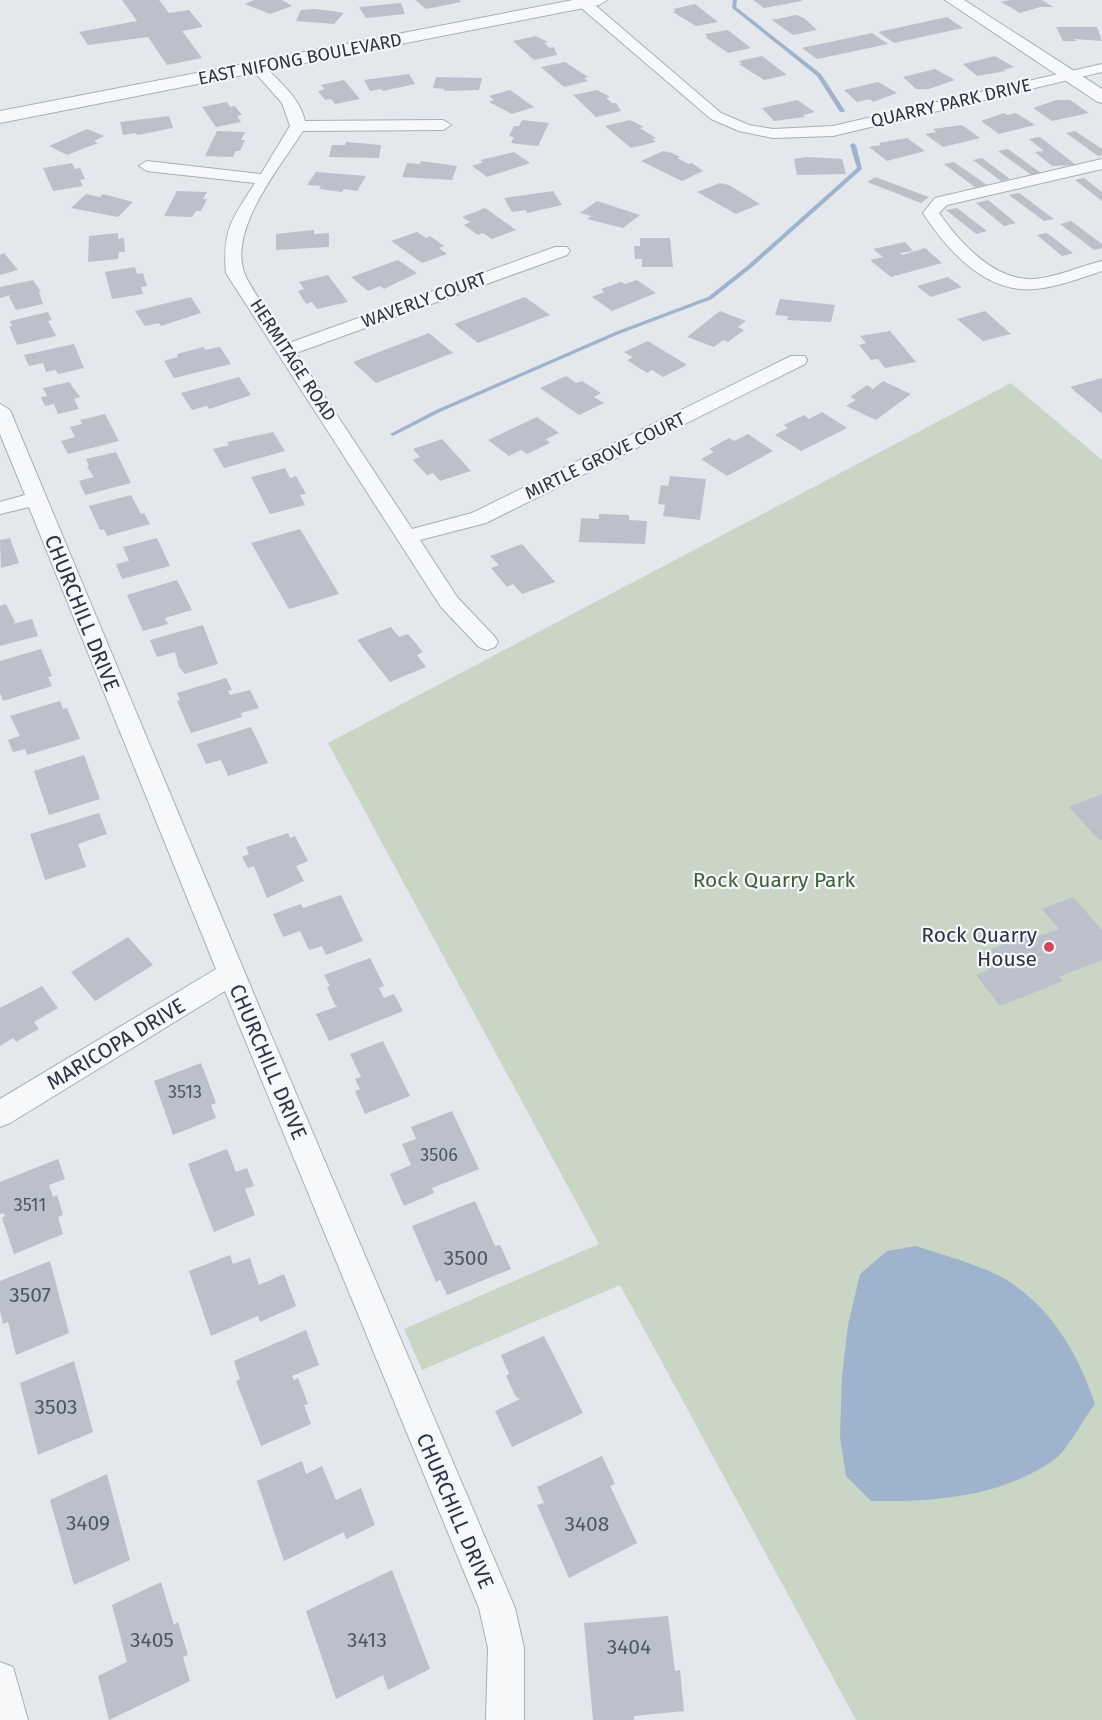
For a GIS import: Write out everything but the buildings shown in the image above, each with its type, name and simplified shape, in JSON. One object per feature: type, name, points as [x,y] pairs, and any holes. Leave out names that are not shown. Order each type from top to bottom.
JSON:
[{"type":"street","points":[[953,0],[1102,97]]},
{"type":"street","name":"QUARRY PARK DRIVE","points":[[592,1],[716,116],[732,126],[772,134],[802,135],[833,131],[1102,68]]},
{"type":"street","name":"EAST NIFONG BOULEVARD","points":[[0,117],[592,1]]},
{"type":"street","points":[[258,68],[291,104],[298,115],[298,126],[443,125]]},
{"type":"street","name":"HERMITAGE ROAD","points":[[298,126],[238,223],[232,246],[236,273],[449,602],[487,642]]},
{"type":"street","points":[[1102,164],[941,201],[931,213],[944,233],[993,276],[1032,284],[1102,266]]},
{"type":"street","points":[[147,166],[265,179]]},
{"type":"street","name":"WAVERLY COURT","points":[[286,350],[561,251]]},
{"type":"street","name":"MIRTLE GROVE COURT","points":[[407,537],[479,518],[798,360]]},
{"type":"street","name":"CHURCHILL DRIVE","points":[[0,410],[231,974],[496,1608],[506,1648],[505,1720]]},
{"type":"street","points":[[0,508],[35,499]]},
{"type":"street","name":"MARICOPA DRIVE","points":[[0,1114],[231,974]]},
{"type":"street","points":[[0,1680],[9,1720]]},
{"type":"green space","name":"Rock Quarry Park","points":[[1011,383],[1102,460],[1102,1720],[856,1720],[620,1285],[422,1370],[404,1329],[599,1244],[328,743]]},
{"type":"water","points":[[916,1246],[1001,1277],[1039,1306],[1063,1336],[1081,1368],[1095,1404],[1059,1456],[1012,1482],[966,1495],[918,1500],[871,1501],[846,1476],[840,1437],[842,1376],[848,1325],[860,1274],[887,1251]]},
{"type":"waterway","points":[[735,0],[734,7],[819,75],[842,111]]},
{"type":"waterway","points":[[393,434],[438,411],[617,333],[710,298],[749,267],[860,168],[853,145]]},
{"type":"place","name":"Rock Quarry House","points":[[1049,947]]}]
